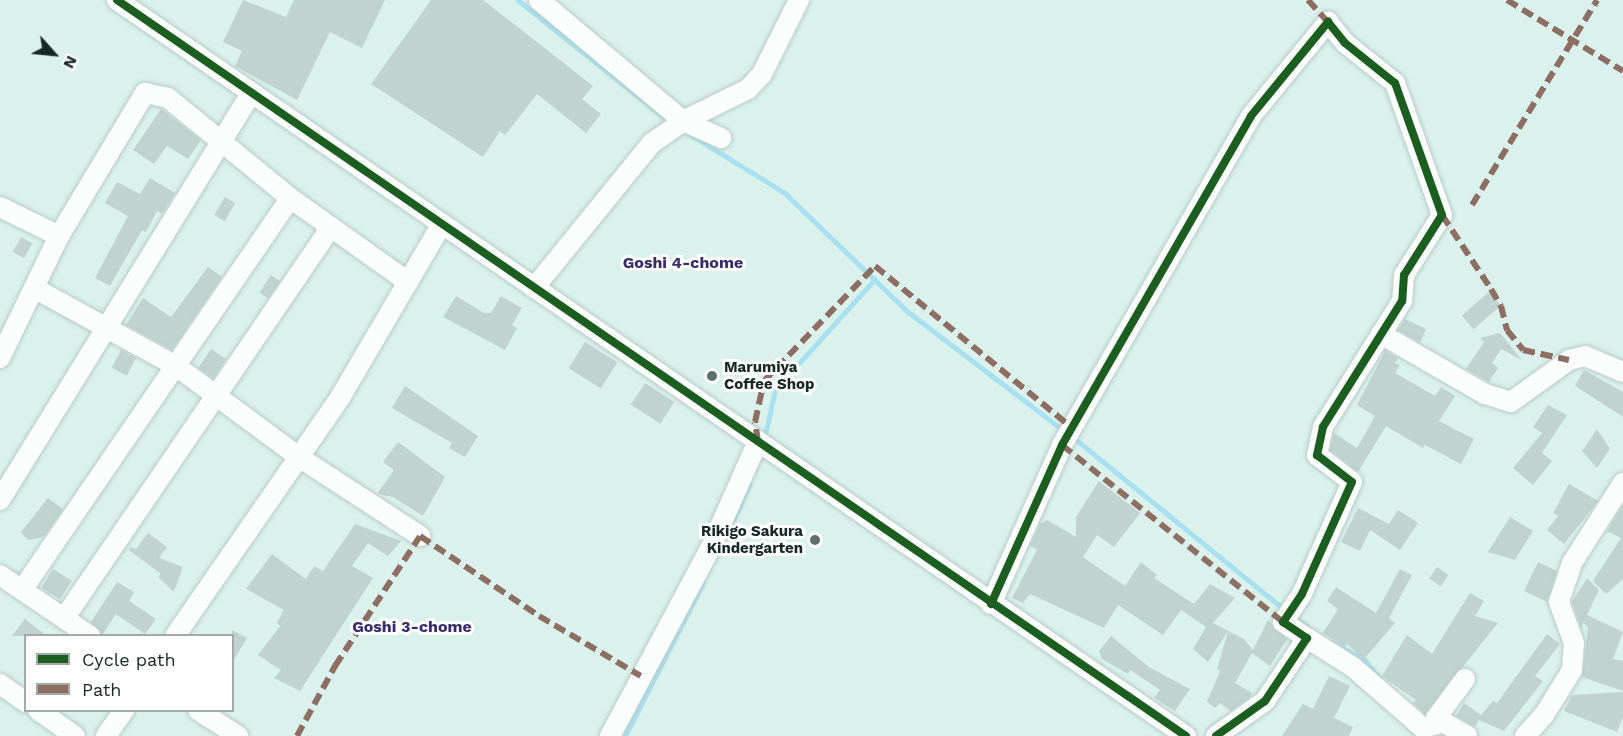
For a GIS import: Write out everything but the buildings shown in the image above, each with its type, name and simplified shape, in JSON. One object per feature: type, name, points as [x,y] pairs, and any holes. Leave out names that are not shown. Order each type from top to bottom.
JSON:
[{"type":"street","points":[[117,0],[1185,736]]},
{"type":"street","points":[[539,0],[683,121],[721,138]]},
{"type":"street","points":[[534,288],[652,143],[683,121],[726,102],[755,82],[799,0]]},
{"type":"street","points":[[991,604],[1062,445],[1245,127],[1328,22],[1344,43],[1395,83],[1442,215],[1404,275],[1402,301],[1323,426],[1317,455],[1352,483],[1302,594],[1283,622],[1353,667],[1423,728],[1444,723]]},
{"type":"street","points":[[0,358],[59,236],[145,93],[168,98],[290,198],[408,282]]},
{"type":"street","points":[[0,500],[251,93]]},
{"type":"street","points":[[22,590],[290,198]]},
{"type":"street","points":[[0,207],[59,236]]},
{"type":"street","points":[[176,634],[341,396],[442,224]]},
{"type":"street","points":[[65,617],[331,227]]},
{"type":"street","points":[[34,288],[176,366],[298,457],[420,536]]},
{"type":"street","points":[[1381,334],[1485,394],[1511,402],[1569,360],[1585,356],[1623,372]]},
{"type":"street","points":[[610,736],[711,547],[758,441]]},
{"type":"street","points":[[1525,736],[1544,715],[1572,670],[1574,643],[1559,602],[1572,563],[1623,483]]},
{"type":"street","points":[[0,575],[87,634]]},
{"type":"street","points":[[1216,736],[1265,700],[1307,638]]},
{"type":"street","points":[[1466,679],[1436,718],[1467,736]]},
{"type":"street","points":[[0,684],[24,701]]},
{"type":"street","points":[[39,712],[75,736]]},
{"type":"street","points":[[106,736],[123,712]]},
{"type":"street","points":[[200,712],[238,736]]},
{"type":"waterway","points":[[518,0],[664,117]]},
{"type":"waterway","points":[[688,133],[785,193],[906,310],[1064,431]]},
{"type":"waterway","points":[[764,440],[775,390],[875,279]]},
{"type":"waterway","points":[[1073,437],[1285,610]]},
{"type":"waterway","points":[[726,537],[749,485]]},
{"type":"waterway","points":[[625,736],[703,583]]},
{"type":"waterway","points":[[1292,615],[1307,626]]},
{"type":"waterway","points":[[1331,642],[1364,659],[1381,680]]},
{"type":"marked path","points":[[1308,0],[1328,22]]},
{"type":"marked path","points":[[1507,0],[1623,71]]},
{"type":"marked path","points":[[1472,205],[1597,0]]},
{"type":"marked path","points":[[1442,215],[1491,289],[1501,306],[1507,330],[1523,350],[1569,360]]},
{"type":"marked path","points":[[758,441],[755,422],[764,381],[875,266],[1072,428]]},
{"type":"marked path","points":[[1062,445],[1283,622]]},
{"type":"marked path","points":[[297,736],[335,666],[420,536],[539,616],[641,676]]},
{"type":"cycle path","points":[[117,0],[1186,736]]},
{"type":"cycle path","points":[[991,604],[1062,445],[1251,116],[1328,22],[1345,43],[1395,83],[1442,215],[1404,275],[1402,301],[1323,427],[1317,455],[1352,482],[1302,594],[1283,622],[1307,638],[1265,701],[1216,736]]},
{"type":"place","name":"Marumiya Coffee Shop","points":[[712,376]]},
{"type":"place","name":"Rikigo Sakura Kindergarten","points":[[815,540]]},
{"type":"district","name":"Goshi 4-chome","points":[[683,263]]},
{"type":"district","name":"Goshi 3-chome","points":[[412,627]]}]
